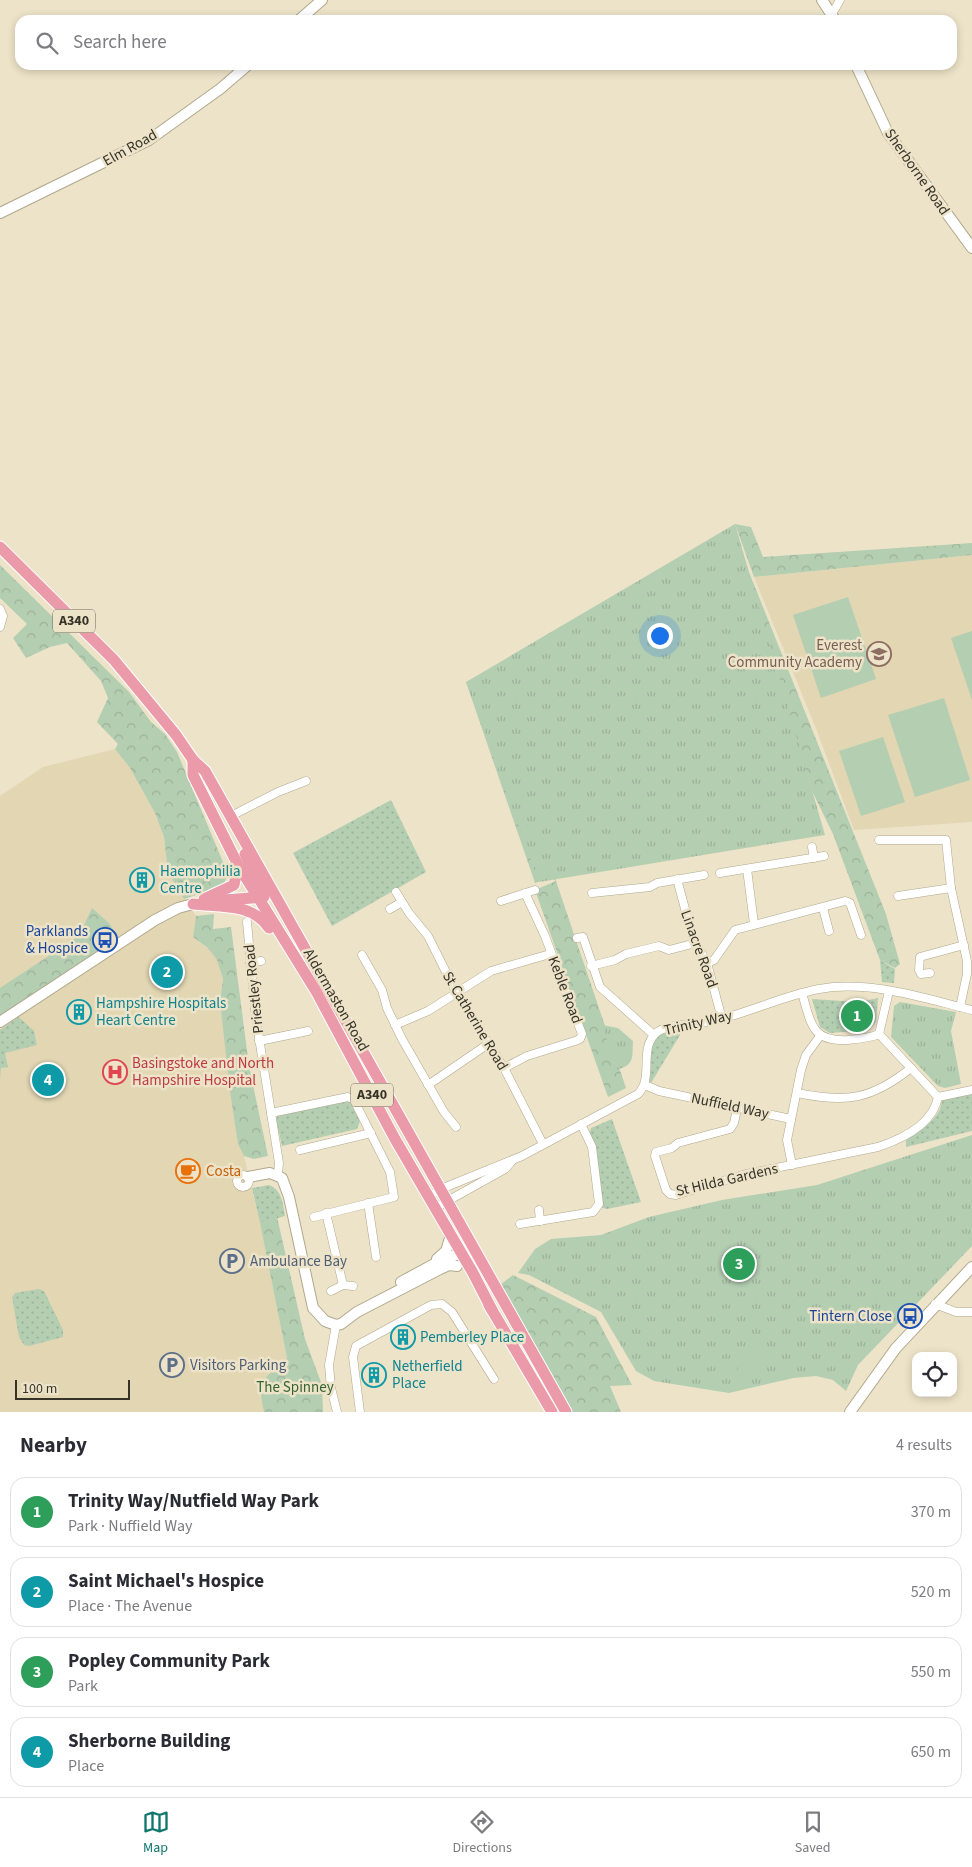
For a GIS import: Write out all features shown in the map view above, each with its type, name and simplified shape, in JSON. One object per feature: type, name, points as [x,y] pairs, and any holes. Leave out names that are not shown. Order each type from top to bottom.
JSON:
[{"type":"main road","name":"Aldermaston Road","points":[[0,547],[114,660],[176,735],[193,760],[205,771],[233,815],[246,846],[276,895],[386,1096],[449,1201],[566,1412]]},
{"type":"main road","name":"Aldermaston Road","points":[[193,760],[193,774],[238,866],[316,991],[428,1197],[552,1412]]},
{"type":"main road","points":[[216,824],[233,815]]},
{"type":"main road","name":"A340","points":[[246,846],[245,857],[262,891],[258,898]]},
{"type":"main road","points":[[193,904],[234,884],[238,866]]},
{"type":"main road","points":[[193,904],[276,895]]},
{"type":"main road","points":[[193,904],[250,910],[258,898]]},
{"type":"main road","name":"A340","points":[[250,910],[263,919],[301,977],[316,991]]},
{"type":"main road","name":"Aldermaston Road","points":[[449,1201],[462,1238],[461,1253],[457,1266],[469,1276],[492,1310]]},
{"type":"main road","points":[[461,1253],[478,1254]]},
{"type":"street","points":[[306,15],[322,0]]},
{"type":"street","points":[[822,0],[832,15]]},
{"type":"street","points":[[834,15],[840,0]]},
{"type":"street","name":"Elm Road","points":[[0,213],[149,140],[220,89],[242,70]]},
{"type":"street","name":"Sherborne Road","points":[[858,70],[888,133],[972,248]]},
{"type":"street","points":[[0,608],[3,616],[0,627]]},
{"type":"street","points":[[233,815],[278,792],[306,781]]},
{"type":"street","points":[[879,840],[946,840],[951,888],[964,945],[969,955],[960,1007]]},
{"type":"street","points":[[812,847],[814,858]]},
{"type":"street","points":[[720,873],[824,856]]},
{"type":"street","points":[[747,869],[754,924]]},
{"type":"street","points":[[597,883],[595,893],[650,887],[677,879],[704,875]]},
{"type":"street","name":"Linacre Road","points":[[677,879],[696,943],[707,963],[722,1019]]},
{"type":"street","points":[[898,896],[951,888]]},
{"type":"street","points":[[501,901],[535,890]]},
{"type":"street","name":"St Catherine Road","points":[[396,892],[428,936],[456,992],[504,1068],[543,1144]]},
{"type":"street","name":"Keble Road","points":[[504,1068],[527,1056],[580,1039],[582,1034],[550,954],[545,936],[525,893]]},
{"type":"street","points":[[707,963],[714,960],[735,930],[845,901],[850,903],[860,935]]},
{"type":"street","points":[[390,909],[402,902]]},
{"type":"street","points":[[0,1022],[155,920],[178,908],[193,904]]},
{"type":"street","points":[[823,908],[829,931]]},
{"type":"street","name":"Priestley Road","points":[[246,922],[259,1041],[279,1163],[276,1174],[282,1178],[289,1197],[313,1308],[321,1319],[336,1325]]},
{"type":"street","points":[[577,938],[583,937],[591,966],[600,987],[654,1035]]},
{"type":"street","points":[[591,966],[659,946],[669,950],[696,943]]},
{"type":"street","points":[[930,973],[922,974],[919,970],[920,957],[964,945]]},
{"type":"street","points":[[395,1025],[428,1011],[491,971],[550,954]]},
{"type":"street","points":[[362,955],[382,990],[387,1008],[395,1025],[444,1112],[456,1127]]},
{"type":"street","points":[[250,963],[261,961]]},
{"type":"street","name":"Trinity Way","points":[[646,1085],[649,1047],[654,1035],[669,1027],[722,1019],[819,989],[848,987],[889,991],[972,1010]]},
{"type":"street","points":[[879,1034],[889,991]]},
{"type":"street","points":[[802,993],[813,1028],[820,1036],[834,1040],[879,1034]]},
{"type":"street","points":[[259,1041],[308,1031]]},
{"type":"street","points":[[879,1034],[938,1097]]},
{"type":"street","points":[[791,1119],[806,1055],[820,1036]]},
{"type":"street","points":[[428,1085],[488,1044]]},
{"type":"street","points":[[797,1093],[822,1098],[851,1098],[891,1084],[911,1068]]},
{"type":"street","points":[[428,1197],[441,1189],[512,1161],[633,1097],[646,1085]]},
{"type":"street","name":"Nuffield Way","points":[[646,1085],[659,1091],[791,1119]]},
{"type":"street","points":[[938,1097],[972,1090]]},
{"type":"street","points":[[271,1113],[348,1096],[354,1100],[390,1172],[394,1197],[314,1217]]},
{"type":"street","points":[[792,1165],[898,1140],[910,1133],[934,1111],[938,1097]]},
{"type":"street","name":"St Hilda Gardens","points":[[737,1109],[734,1123],[730,1129],[678,1143],[672,1148],[656,1152],[655,1156],[670,1194],[676,1195],[746,1174],[792,1165],[787,1140],[791,1119]]},
{"type":"street","points":[[520,1224],[597,1210],[599,1204],[592,1147],[580,1124]]},
{"type":"street","points":[[300,1150],[371,1133]]},
{"type":"street","points":[[435,1208],[505,1169],[512,1161]]},
{"type":"street","points":[[248,1180],[276,1174]]},
{"type":"street","points":[[368,1203],[376,1257]]},
{"type":"street","points":[[539,1210],[540,1221]]},
{"type":"street","points":[[326,1214],[343,1285]]},
{"type":"street","points":[[408,1278],[444,1254],[451,1235]]},
{"type":"street","points":[[356,1312],[363,1304],[408,1278],[438,1262],[461,1253]]},
{"type":"street","points":[[337,1412],[331,1388],[329,1365],[336,1325],[356,1312],[368,1308],[440,1269],[449,1265],[457,1266]]},
{"type":"street","points":[[850,1412],[896,1348],[935,1304],[972,1267]]},
{"type":"street","points":[[331,1291],[343,1285],[353,1286]]},
{"type":"street","points":[[360,1412],[353,1358],[356,1346],[431,1305],[442,1304],[452,1312],[494,1379]]},
{"type":"street","points":[[935,1304],[956,1312],[972,1312]]},
{"type":"shaded area","name":"Everest Community Academy","points":[[972,555],[972,822],[854,830],[817,731],[754,577]]},
{"type":"shaded area","name":"Basingstoke and North Hampshire Hospital","points":[[115,749],[130,768],[155,813],[164,837],[168,872],[196,916],[193,937],[208,948],[217,960],[223,979],[220,1001],[238,1144],[244,1156],[260,1223],[287,1358],[261,1383],[259,1390],[264,1412],[0,1412],[0,796],[43,767]]},
{"type":"green space","points":[[735,524],[751,527],[763,557],[972,543],[972,555],[754,577]]},
{"type":"green space","points":[[735,524],[825,835],[539,882],[466,682]]},
{"type":"green space","points":[[733,532],[886,914],[900,964],[895,968],[880,960],[833,834],[812,791]]},
{"type":"green space","points":[[0,565],[129,692],[151,722],[165,734],[177,752],[228,874],[223,886],[184,899],[168,872],[164,837],[155,813],[130,768],[115,749],[118,744],[97,722],[108,698],[101,681],[67,643],[50,647],[26,658],[13,638],[27,624],[0,598]]},
{"type":"green space","points":[[848,597],[876,679],[821,698],[793,615]]},
{"type":"green space","points":[[972,631],[972,700],[951,638]]},
{"type":"green space","points":[[483,677],[556,881],[551,878],[535,883],[466,682]]},
{"type":"green space","points":[[944,698],[970,780],[915,797],[888,715]]},
{"type":"green space","points":[[883,737],[905,802],[861,816],[839,751]]},
{"type":"green space","points":[[391,800],[426,872],[332,926],[293,853]]},
{"type":"green space","points":[[556,881],[626,1088],[608,1097],[535,890]]},
{"type":"green space","points":[[92,908],[110,924],[115,934],[89,958],[0,1017],[0,988],[79,936]]},
{"type":"green space","points":[[214,914],[213,929],[231,927],[249,1066],[268,1156],[254,1159],[244,1156],[238,1144],[220,1001],[223,979],[217,960],[208,948],[193,937],[196,916]]},
{"type":"green space","points":[[880,960],[895,969],[894,983],[882,982]]},
{"type":"green space","points":[[878,998],[876,1022],[869,1030],[830,1033],[820,1027],[812,999],[860,1002]]},
{"type":"green space","points":[[865,1001],[874,1007],[875,1014],[869,1023],[859,1027],[843,1027],[839,1022],[843,1011]]},
{"type":"green space","points":[[900,1002],[956,1012],[951,1031],[961,1084],[945,1088],[938,1086],[891,1037],[894,1006]]},
{"type":"green space","points":[[19,1017],[34,1031],[37,1045],[5,1053],[8,1067],[1,1068],[0,1079],[0,1030]]},
{"type":"green space","points":[[602,1025],[618,1028],[633,1041],[633,1052],[627,1066],[616,1070]]},
{"type":"green space","points":[[682,1028],[683,1030],[651,1083],[648,1079],[653,1039],[662,1032]]},
{"type":"green space","points":[[972,1094],[972,1131],[906,1147],[906,1140],[923,1128],[938,1113],[942,1100]]},
{"type":"green space","points":[[344,1099],[349,1101],[360,1121],[357,1129],[282,1146],[276,1120],[278,1115]]},
{"type":"green space","points":[[612,1119],[641,1202],[607,1209],[599,1207],[589,1135],[591,1128]]},
{"type":"green space","points":[[972,1135],[972,1246],[858,1365],[846,1391],[833,1380],[816,1376],[793,1378],[729,1393],[654,1381],[636,1371],[601,1312],[529,1275],[518,1273],[535,1249],[551,1239],[601,1235],[649,1217],[722,1200],[817,1185]]},
{"type":"green space","points":[[269,1185],[277,1190],[285,1216],[260,1223],[252,1188]]},
{"type":"green space","name":"The Spinney","points":[[277,1217],[305,1339],[322,1385],[323,1412],[264,1412],[261,1386],[267,1376],[287,1358],[260,1223]]},
{"type":"green space","points":[[513,1275],[596,1317],[632,1385],[610,1386],[621,1412],[571,1412],[500,1285]]},
{"type":"green space","points":[[39,1289],[44,1291],[63,1330],[63,1337],[29,1346],[24,1345],[19,1337],[12,1297],[15,1293]]},
{"type":"green space","points":[[766,1350],[767,1371],[738,1372],[737,1351]]},
{"type":"place","name":"Everest Community Academy","points":[[879,654]]},
{"type":"place","name":"Haemophilia Centre","points":[[142,880]]},
{"type":"place","name":"Parklands & Hospice","points":[[105,940]]},
{"type":"place","name":"Saint Michael's Hospice","points":[[167,972]]},
{"type":"place","name":"Hampshire Hospitals Heart Centre","points":[[79,1012]]},
{"type":"place","name":"Trinity Way/Nutfield Way Park","points":[[857,1016]]},
{"type":"place","name":"Basingstoke and North Hampshire Hospital","points":[[115,1072]]},
{"type":"place","name":"Sherborne Building","points":[[48,1080]]},
{"type":"place","name":"Costa","points":[[188,1171]]},
{"type":"place","name":"Ambulance Bay","points":[[232,1261]]},
{"type":"place","name":"Popley Community Park","points":[[739,1264]]},
{"type":"place","name":"Tintern Close","points":[[910,1316]]},
{"type":"place","name":"Pemberley Place","points":[[403,1337]]},
{"type":"place","name":"Visitors Parking","points":[[172,1365]]},
{"type":"place","name":"Netherfield Place","points":[[374,1375]]}]
